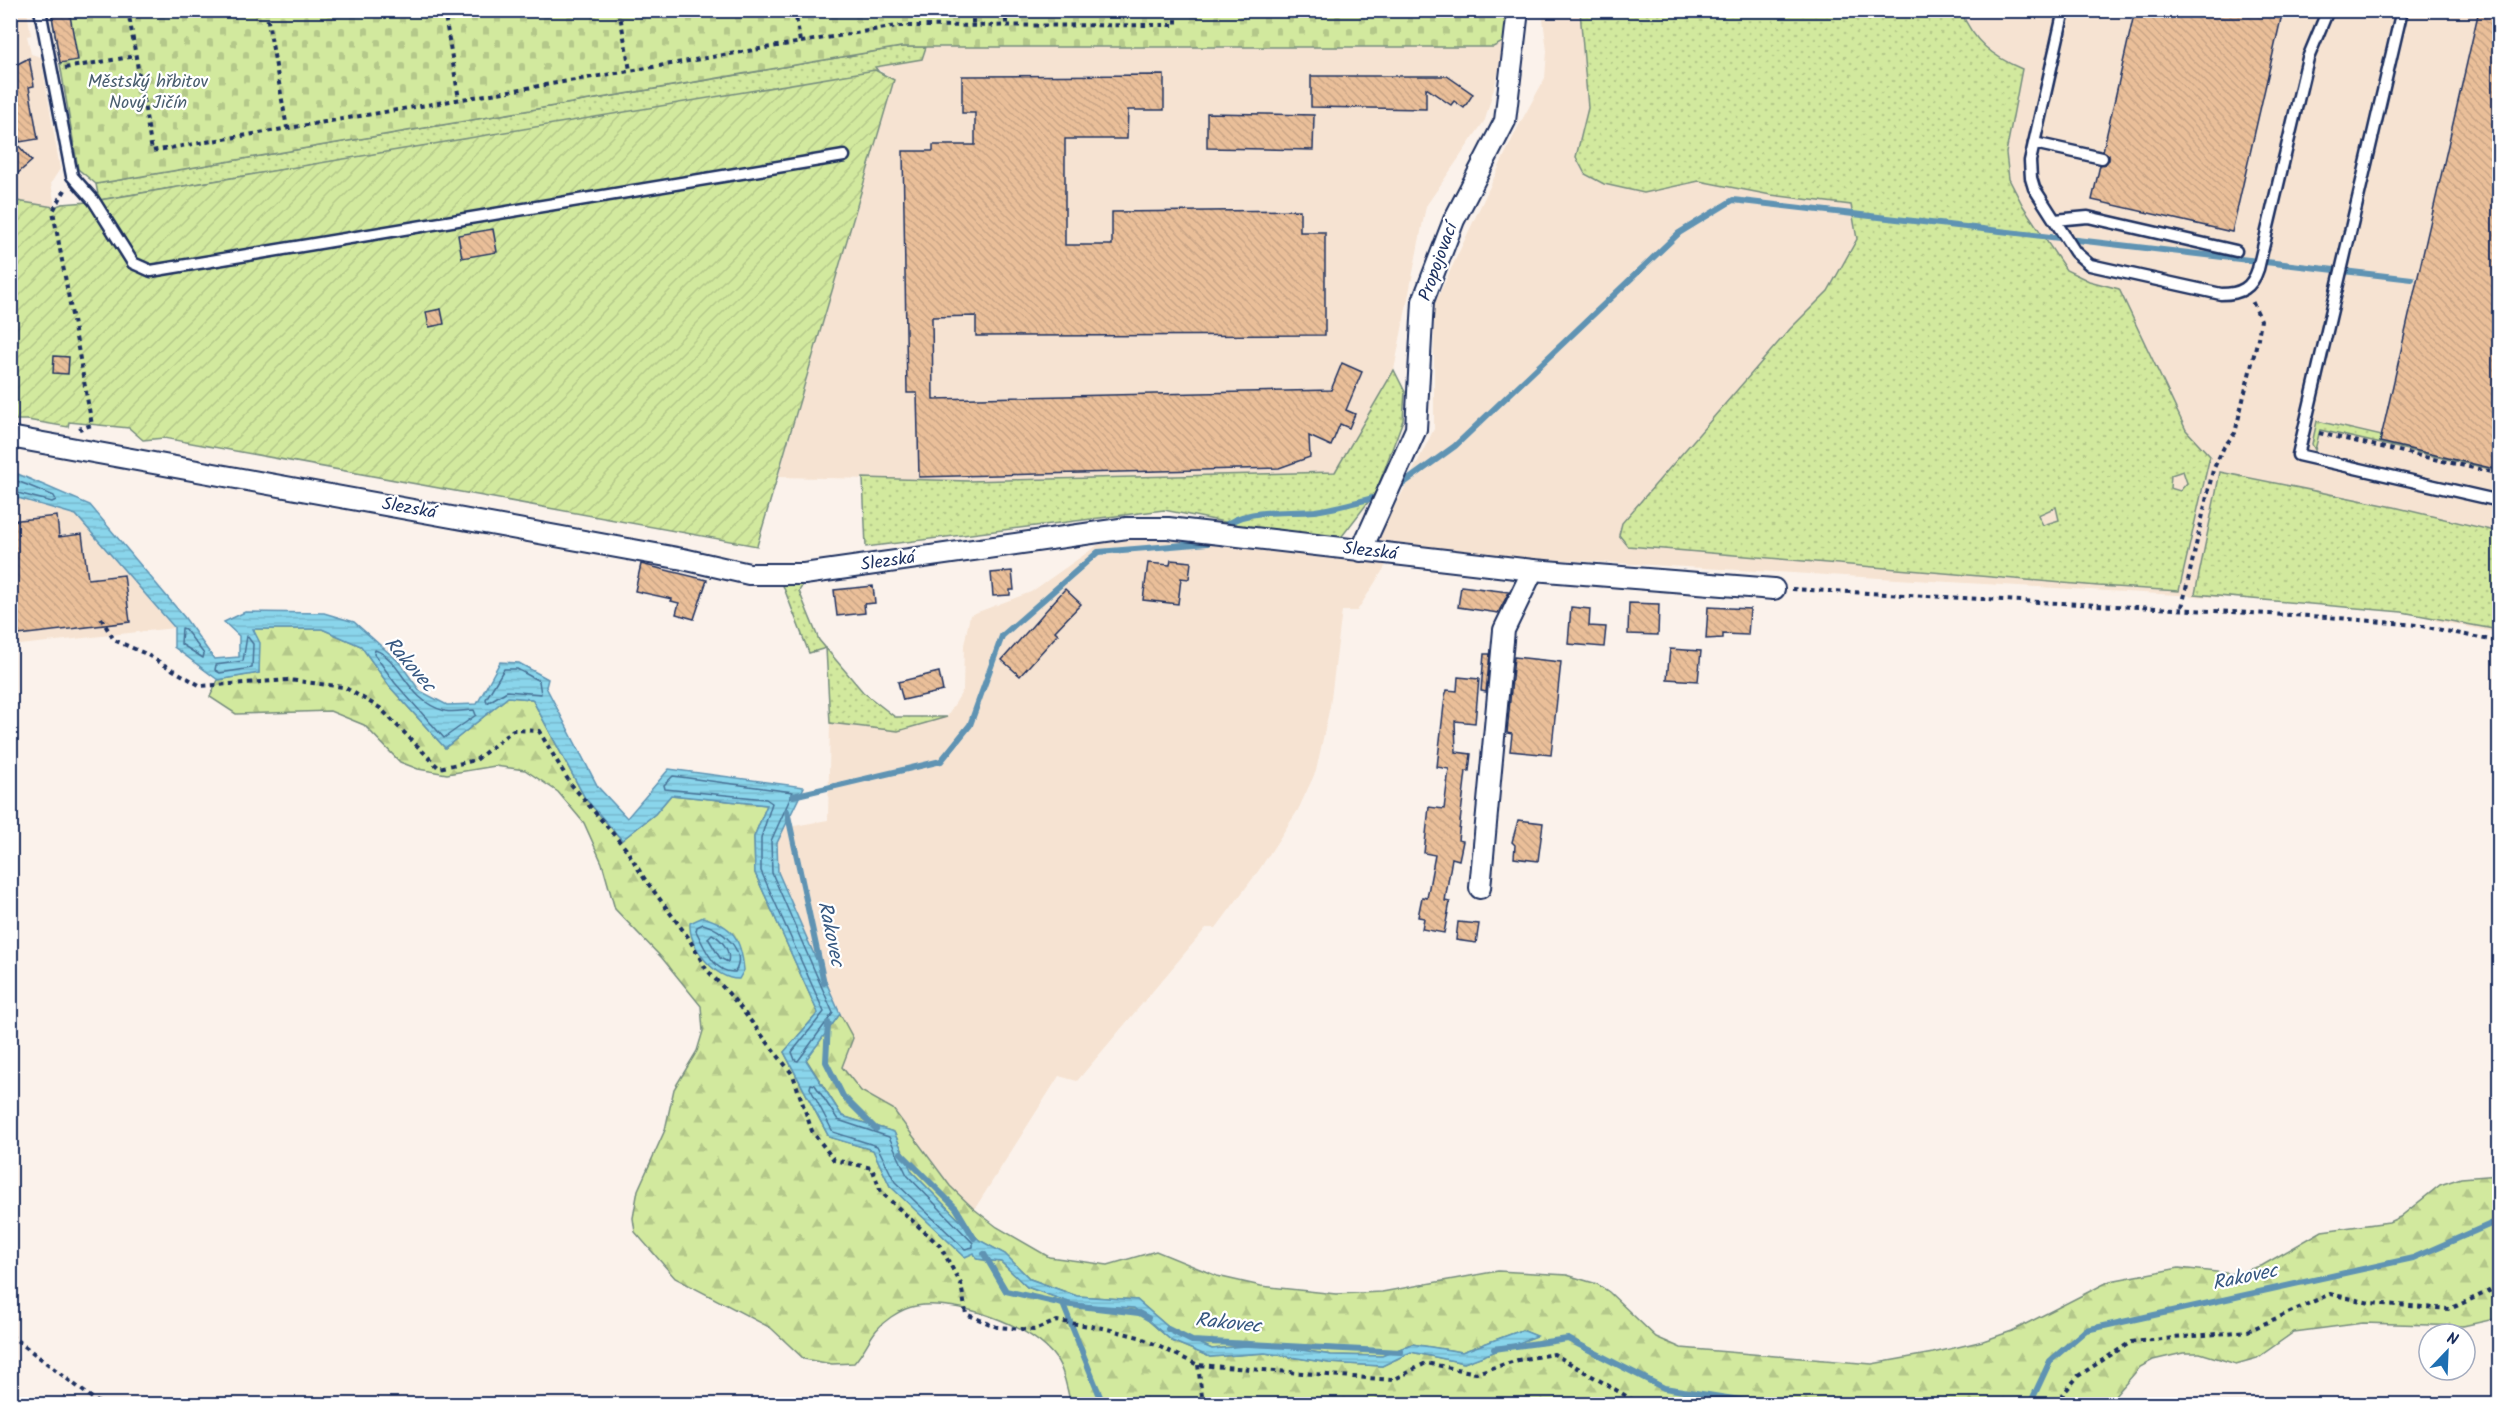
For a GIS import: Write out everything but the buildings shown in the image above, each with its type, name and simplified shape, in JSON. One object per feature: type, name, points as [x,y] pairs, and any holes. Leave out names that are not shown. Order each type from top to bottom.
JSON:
[{"type":"street","name":"Propojovací","points":[[1361,551],[1416,429],[1423,301],[1454,220],[1505,121],[1518,10]]},
{"type":"street","name":"Slezská","points":[[10,437],[683,558],[749,574],[804,574],[1127,528],[1168,528],[1533,570],[1774,589]]},
{"type":"street","points":[[1480,888],[1504,630],[1533,570]]},
{"type":"lane","points":[[40,10],[72,176],[94,201],[133,263],[151,271],[844,156]]},
{"type":"lane","points":[[2064,10],[2030,161],[2031,178],[2078,256],[2090,264],[2221,294],[2234,294],[2246,289],[2254,280],[2308,58],[2328,10]]},
{"type":"lane","points":[[2402,10],[2298,455],[2499,501]]},
{"type":"lane","points":[[2034,143],[2102,158]]},
{"type":"lane","points":[[2055,220],[2088,217],[2236,251]]},
{"type":"path","points":[[128,10],[153,151],[897,26],[1176,25],[1176,10]]},
{"type":"path","points":[[266,10],[287,128]]},
{"type":"path","points":[[444,10],[459,99]]},
{"type":"path","points":[[620,10],[630,70]]},
{"type":"path","points":[[795,10],[800,42]]},
{"type":"path","points":[[973,10],[973,26]]},
{"type":"path","points":[[1006,10],[1006,26]]},
{"type":"path","points":[[52,71],[136,56]]},
{"type":"path","points":[[71,432],[92,425],[53,211],[72,176]]},
{"type":"path","points":[[2182,608],[2214,470],[2224,447],[2235,433],[2258,338],[2261,320],[2246,289]]},
{"type":"path","points":[[2319,433],[2499,474]]},
{"type":"path","points":[[1774,589],[2182,608],[2417,625],[2499,642]]},
{"type":"path","points":[[101,618],[114,640],[201,686],[289,680],[344,687],[380,708],[439,768],[476,760],[513,730],[538,731],[570,783],[626,849],[644,878],[688,937],[706,969],[732,997],[793,1075],[812,1131],[834,1160],[872,1168],[881,1192],[940,1246],[961,1284],[966,1314],[997,1327],[1034,1330],[1058,1321],[1139,1337],[1198,1365],[1392,1380],[1426,1363],[1476,1373],[1518,1360],[1554,1354],[1640,1404]]},
{"type":"path","points":[[2055,1404],[2078,1376],[2131,1341],[2248,1331],[2330,1294],[2370,1303],[2450,1309],[2499,1286]]},
{"type":"path","points":[[10,1335],[100,1404]]},
{"type":"path","points":[[1198,1365],[1203,1404]]},
{"type":"path","points":[[1646,1404],[1686,1401],[1693,1404]]},
{"type":"shaded area","points":[[10,11],[27,11],[31,35],[27,36],[31,54],[41,57],[60,169],[51,183],[55,207],[11,200]]},
{"type":"shaded area","points":[[1542,11],[2499,11],[2499,633],[2437,621],[2406,608],[1369,549],[1401,495],[1434,429],[1434,305],[1517,129],[1545,78],[1547,51]]},
{"type":"shaded area","points":[[1507,33],[1506,45],[1485,120],[1426,206],[1394,370],[1335,472],[969,481],[778,477],[894,80],[875,67],[922,59],[926,47],[1493,47],[1503,42]]},
{"type":"shaded area","points":[[10,496],[76,515],[174,628],[11,646]]},
{"type":"shaded area","points":[[1128,532],[1388,562],[1357,611],[1342,611],[1330,706],[1316,771],[1298,810],[1259,870],[1216,928],[1206,928],[1077,1081],[1059,1076],[974,1210],[950,1186],[893,1109],[861,1091],[842,1066],[853,1038],[840,1014],[778,872],[777,843],[783,828],[828,820],[830,723],[898,731],[947,717],[963,690],[964,645],[970,615],[1031,592],[1105,540]]},
{"type":"green space","name":"Městský hřbitov Nový Jičín","points":[[1507,10],[1507,33],[1503,42],[1493,47],[901,47],[96,184],[78,169],[51,11]]},
{"type":"green space","points":[[1580,11],[1961,11],[1972,31],[1985,47],[2022,69],[2006,153],[2009,179],[2023,206],[2066,270],[2089,281],[2119,289],[2186,430],[2210,456],[2179,591],[1628,546],[1619,535],[1622,523],[1790,329],[1828,291],[1857,239],[1851,205],[1771,195],[1699,181],[1644,193],[1604,184],[1585,174],[1576,157],[1588,108]],"holes":[[[2183,471],[2187,483],[2180,491],[2170,488],[2171,475]],[[2056,507],[2059,520],[2043,525],[2038,515]]]},
{"type":"green space","points":[[901,47],[926,47],[922,59],[875,67],[878,71],[99,200],[96,184]]},
{"type":"green space","points":[[875,70],[894,80],[757,546],[164,438],[143,440],[129,428],[69,422],[68,427],[27,420],[11,420],[10,200],[54,207],[62,204],[88,202]]},
{"type":"green space","points":[[1394,370],[1405,392],[1403,420],[1376,492],[1336,544],[1164,510],[866,547],[863,478],[969,481],[1335,472]]},
{"type":"green space","points":[[2317,421],[2382,436],[2381,443],[2499,471],[2320,430],[2315,450],[2312,444]]},
{"type":"green space","points":[[2220,472],[2394,507],[2499,532],[2499,630],[2402,612],[2195,594]]},
{"type":"green space","points":[[782,583],[804,583],[799,591],[819,640],[826,648],[809,653]]},
{"type":"green space","points":[[253,629],[322,629],[361,646],[390,687],[445,748],[508,697],[532,699],[585,798],[622,840],[655,814],[671,795],[767,805],[754,837],[755,873],[818,1013],[784,1052],[829,1137],[873,1150],[890,1186],[974,1253],[977,1259],[1001,1262],[1027,1287],[1074,1304],[1134,1308],[1172,1341],[1210,1357],[1265,1353],[1329,1363],[1382,1366],[1411,1352],[1464,1363],[1536,1336],[1522,1330],[1462,1352],[1412,1344],[1382,1356],[1331,1355],[1266,1344],[1212,1349],[1174,1332],[1137,1300],[1077,1296],[1030,1279],[1005,1254],[979,1240],[911,1171],[894,1132],[842,1116],[806,1059],[840,1014],[853,1038],[842,1067],[861,1091],[893,1109],[950,1186],[974,1209],[997,1227],[1049,1257],[1108,1265],[1156,1251],[1217,1276],[1261,1286],[1336,1294],[1382,1292],[1498,1271],[1567,1275],[1597,1284],[1609,1292],[1656,1337],[1681,1348],[1872,1364],[1933,1353],[1983,1341],[2012,1331],[2110,1281],[2179,1268],[2235,1274],[2263,1265],[2322,1231],[2389,1222],[2400,1217],[2440,1185],[2461,1178],[2499,1175],[2499,1318],[2477,1323],[2363,1323],[2294,1332],[2257,1358],[2236,1364],[2200,1353],[2183,1353],[2153,1360],[2140,1367],[2108,1404],[1276,1402],[1071,1404],[1060,1365],[1046,1347],[1031,1336],[993,1317],[973,1311],[933,1305],[903,1310],[884,1322],[854,1363],[832,1364],[804,1359],[771,1328],[675,1278],[635,1232],[633,1218],[638,1190],[665,1130],[674,1089],[697,1051],[703,1031],[701,1006],[662,958],[615,909],[602,863],[584,823],[558,792],[525,770],[495,766],[447,774],[418,769],[400,762],[364,725],[330,711],[236,714],[210,697],[218,680],[259,673]]},
{"type":"green space","points":[[826,648],[863,692],[895,717],[947,717],[898,731],[830,723]]},
{"type":"water","points":[[11,471],[90,505],[185,618],[214,659],[239,657],[239,636],[224,622],[245,612],[324,613],[354,622],[399,662],[420,691],[447,705],[477,704],[500,662],[519,663],[548,679],[546,687],[598,787],[627,818],[669,769],[804,787],[777,843],[778,872],[840,1014],[806,1060],[842,1116],[894,1132],[912,1172],[979,1240],[1005,1254],[1030,1279],[1077,1296],[1137,1300],[1174,1332],[1212,1349],[1266,1344],[1331,1355],[1382,1356],[1412,1344],[1462,1352],[1522,1330],[1537,1336],[1464,1363],[1411,1352],[1382,1366],[1329,1363],[1265,1353],[1210,1357],[1172,1341],[1134,1308],[1074,1304],[1027,1287],[1001,1262],[977,1259],[974,1253],[965,1257],[890,1186],[873,1150],[829,1137],[784,1052],[818,1013],[755,873],[754,837],[767,805],[671,795],[655,814],[622,840],[585,798],[532,699],[508,697],[445,748],[390,687],[361,646],[322,629],[253,629],[260,643],[259,673],[218,680],[174,647],[174,627],[76,515],[11,496]]},
{"type":"water","points":[[703,917],[722,925],[734,935],[743,959],[744,970],[739,979],[730,978],[712,968],[698,951],[693,942],[690,923]]},
{"type":"waterway","points":[[1397,488],[1455,446],[1679,233],[1733,200],[2412,279]]},
{"type":"waterway","points":[[1221,529],[1230,522],[1253,514],[1315,511],[1382,496]]},
{"type":"waterway","points":[[793,796],[941,761],[970,725],[1002,636],[1098,552],[1208,543],[1212,539]]},
{"type":"waterway","name":"Rakovec","points":[[787,811],[824,983]]},
{"type":"waterway","name":"Rakovec","points":[[828,1023],[826,1062],[843,1096],[876,1129]]},
{"type":"waterway","name":"Rakovec","points":[[901,1153],[956,1208],[974,1238]]},
{"type":"waterway","name":"Rakovec","points":[[2030,1404],[2050,1361],[2086,1330],[2413,1258],[2500,1220]]},
{"type":"waterway","name":"Rakovec","points":[[984,1254],[1006,1291],[1063,1304],[1139,1313],[1148,1318]]},
{"type":"waterway","points":[[1063,1304],[1103,1404]]},
{"type":"waterway","name":"Rakovec","points":[[1168,1329],[1192,1341],[1401,1352]]},
{"type":"waterway","name":"Rakovec","points":[[1494,1349],[1568,1339],[1664,1388],[1765,1404]]}]
